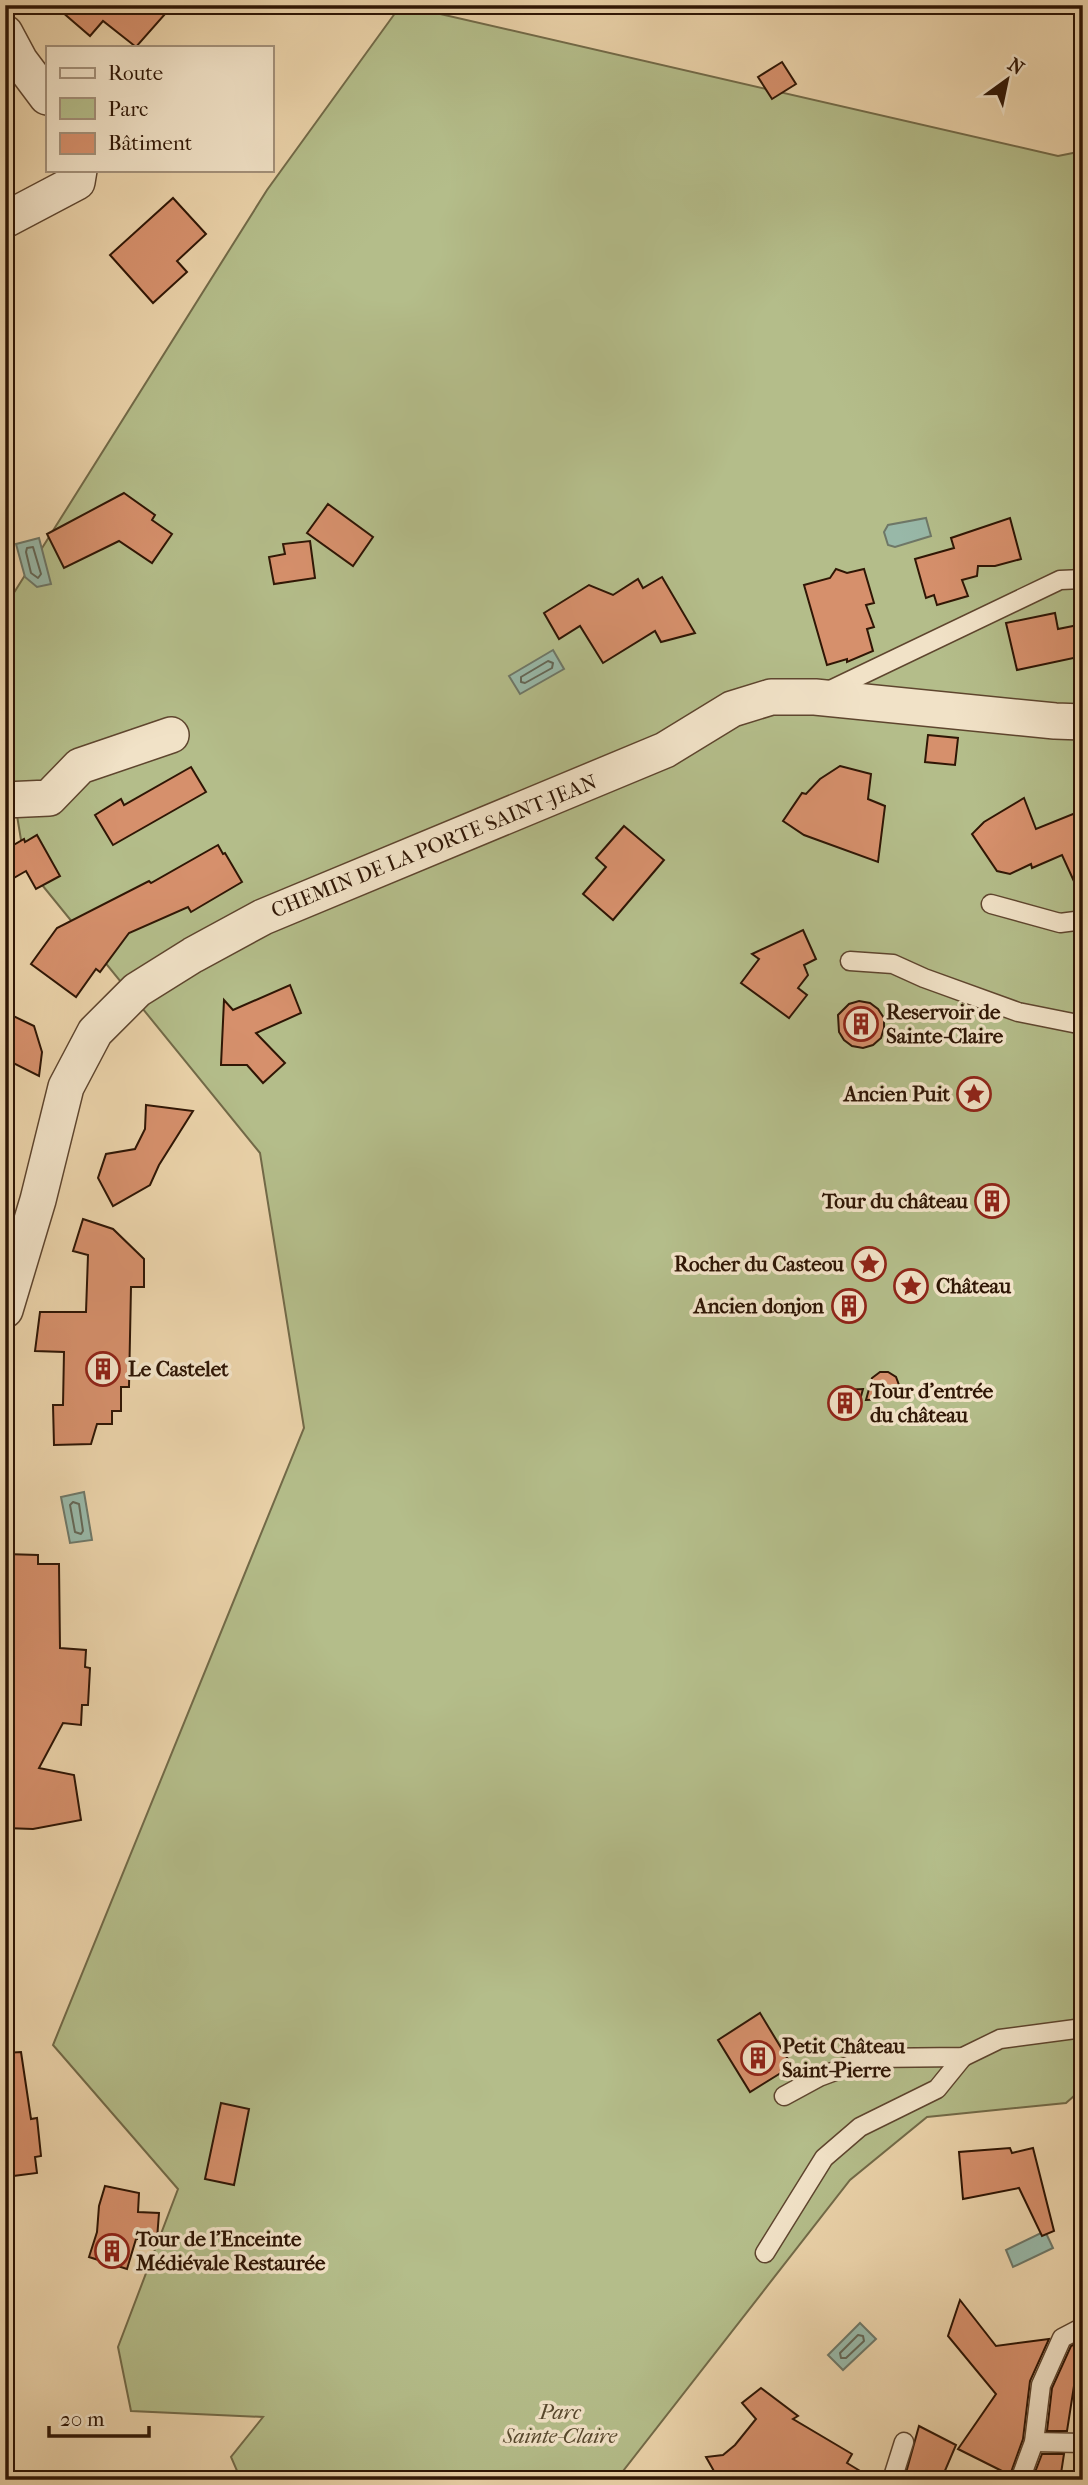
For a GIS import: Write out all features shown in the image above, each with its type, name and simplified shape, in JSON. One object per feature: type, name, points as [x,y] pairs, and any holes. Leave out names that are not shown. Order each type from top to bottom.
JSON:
[{"type":"street","points":[[5,33],[20,61],[46,96]]},
{"type":"street","points":[[5,220],[77,182],[79,172]]},
{"type":"street","name":"CHEMIN DE LA PORTE SAINT-JEAN","points":[[5,1310],[38,1200],[66,1087],[95,1032],[137,990],[193,954],[263,916],[665,750],[732,709],[771,697],[815,698],[1083,722]]},
{"type":"street","points":[[5,800],[49,798],[80,766],[171,735]]},
{"type":"lane","points":[[815,698],[1060,580],[1083,579]]},
{"type":"lane","points":[[991,904],[1060,923],[1083,920]]},
{"type":"lane","points":[[850,961],[893,964],[1018,1012],[1083,1025]]},
{"type":"lane","points":[[784,2096],[819,2077],[870,2058],[962,2057],[1000,2039],[1083,2028]]},
{"type":"lane","points":[[765,2253],[824,2158],[860,2127],[937,2089],[962,2057]]},
{"type":"lane","points":[[1020,2480],[1034,2442],[1041,2385],[1062,2338],[1083,2327]]},
{"type":"lane","points":[[892,2480],[904,2442]]},
{"type":"lane","points":[[1034,2442],[1083,2443]]},
{"type":"green space","name":"Parc Sainte-Claire","points":[[401,5],[1058,156],[1083,151],[1083,2088],[1066,2103],[927,2117],[850,2180],[616,2480],[241,2480],[231,2457],[263,2417],[131,2411],[118,2347],[178,2189],[53,2045],[304,1428],[260,1153],[25,864],[5,743],[5,607],[267,190]]},
{"type":"water","points":[[926,518],[931,536],[895,547],[888,545],[884,532],[888,525]]},
{"type":"water","points":[[39,538],[51,584],[37,587],[25,577],[16,544]]},
{"type":"water","points":[[553,650],[564,669],[520,694],[509,676]]},
{"type":"water","points":[[84,1492],[92,1540],[70,1543],[61,1497]]},
{"type":"water","points":[[1045,2231],[1053,2248],[1013,2267],[1006,2250]]},
{"type":"water","points":[[860,2323],[876,2339],[843,2370],[828,2355]]},
{"type":"building","points":[[54,5],[173,5],[137,46],[103,21],[90,36]]},
{"type":"building","points":[[782,62],[796,84],[772,99],[758,77]]},
{"type":"building","points":[[173,198],[206,234],[177,261],[187,272],[153,303],[110,255]]},
{"type":"building","points":[[124,493],[155,515],[152,520],[172,534],[152,563],[119,541],[64,568],[47,534]]},
{"type":"building","points":[[328,504],[373,537],[353,566],[307,533]]},
{"type":"building","points":[[1010,518],[1021,559],[995,566],[978,566],[977,576],[962,580],[968,596],[937,605],[934,595],[926,598],[915,559],[954,548],[951,538]]},
{"type":"building","points":[[310,541],[315,578],[274,584],[269,557],[285,554],[283,544]]},
{"type":"building","points":[[836,569],[847,573],[864,569],[874,603],[866,605],[874,627],[867,629],[873,651],[847,662],[847,659],[827,665],[804,585],[830,578]]},
{"type":"building","points":[[662,577],[695,633],[661,642],[655,631],[603,663],[580,626],[559,639],[544,613],[589,585],[613,595],[638,579],[643,588]]},
{"type":"building","points":[[1055,613],[1058,629],[1083,624],[1083,656],[1017,670],[1006,623]]},
{"type":"building","points":[[928,735],[958,738],[955,765],[925,762]]},
{"type":"building","points":[[840,766],[871,774],[868,799],[885,806],[878,862],[804,835],[783,821],[802,793],[806,794],[820,779]]},
{"type":"building","points":[[191,767],[206,792],[113,845],[95,815],[121,799],[124,805]]},
{"type":"building","points":[[1024,798],[1036,829],[1083,810],[1083,901],[1062,855],[1032,868],[1031,864],[1010,874],[997,871],[972,834],[984,822]]},
{"type":"building","points":[[624,826],[664,860],[613,920],[583,894],[606,867],[596,858]]},
{"type":"building","points":[[37,835],[60,876],[36,889],[26,871],[5,883],[5,850]]},
{"type":"building","points":[[218,845],[242,882],[191,912],[188,907],[129,933],[100,972],[96,969],[76,997],[31,964],[57,928],[149,881],[151,883]]},
{"type":"building","points":[[803,930],[816,959],[804,965],[808,975],[798,988],[807,995],[789,1018],[741,983],[759,959],[752,954]]},
{"type":"building","points":[[290,985],[301,1013],[256,1033],[285,1063],[263,1083],[247,1065],[221,1065],[224,1000],[233,1010]]},
{"type":"building","name":"Reservoir de Sainte-Claire","points":[[859,1001],[870,1003],[884,1018],[881,1038],[873,1045],[863,1048],[852,1046],[839,1032],[838,1015],[849,1004]]},
{"type":"building","points":[[5,1012],[34,1026],[42,1052],[39,1076],[5,1059]]},
{"type":"building","points":[[146,1105],[193,1111],[159,1165],[150,1185],[113,1206],[98,1178],[106,1154],[135,1149],[145,1129]]},
{"type":"building","name":"Tour du château","points":[[992,1187],[1002,1191],[1006,1201],[1002,1211],[992,1215],[982,1211],[978,1201],[982,1191]]},
{"type":"building","name":"Le Castelet","points":[[83,1219],[113,1229],[144,1259],[144,1287],[131,1287],[129,1387],[121,1387],[121,1411],[112,1411],[112,1424],[97,1424],[91,1444],[54,1445],[53,1405],[63,1405],[64,1352],[35,1351],[40,1312],[86,1312],[88,1255],[73,1251]]},
{"type":"building","name":"Tour d'entrée du château","points":[[880,1372],[888,1372],[896,1377],[899,1385],[896,1394],[889,1399],[866,1400],[872,1378]]},
{"type":"building","name":"Tour d'entrée du château","points":[[863,1389],[857,1411],[850,1417],[841,1417],[834,1412],[831,1404],[833,1396],[840,1390]]},
{"type":"building","points":[[5,1554],[38,1555],[38,1564],[59,1564],[60,1648],[86,1650],[85,1667],[90,1668],[88,1705],[82,1705],[81,1725],[63,1723],[39,1768],[74,1775],[81,1820],[33,1829],[5,1828]]},
{"type":"building","name":"Petit Château Saint-Pierre","points":[[760,2013],[792,2066],[750,2092],[718,2040]]},
{"type":"building","points":[[21,2052],[31,2119],[37,2118],[41,2156],[35,2157],[37,2173],[5,2177],[5,2053]]},
{"type":"building","points":[[221,2103],[249,2109],[234,2185],[205,2179]]},
{"type":"building","points":[[1010,2148],[1012,2153],[1033,2148],[1054,2231],[1042,2236],[1019,2188],[963,2199],[959,2152]]},
{"type":"building","points":[[105,2186],[139,2193],[138,2212],[159,2213],[157,2239],[136,2239],[127,2269],[89,2257],[97,2232],[99,2206]]},
{"type":"building","points":[[960,2300],[996,2346],[1049,2339],[1030,2381],[1023,2439],[1010,2475],[958,2449],[996,2394],[948,2336]]},
{"type":"building","points":[[1081,2341],[1067,2431],[1047,2431],[1052,2388],[1071,2346]]},
{"type":"building","points":[[761,2388],[798,2416],[793,2419],[852,2454],[847,2463],[875,2480],[719,2480],[706,2457],[723,2455],[756,2419],[742,2403]]},
{"type":"building","points":[[919,2426],[956,2445],[941,2480],[904,2480]]},
{"type":"building","points":[[1042,2454],[1064,2454],[1060,2480],[1032,2480]]},
{"type":"place","name":"Reservoir de Sainte-Claire","points":[[861,1024]]},
{"type":"place","name":"Ancien Puit","points":[[974,1094]]},
{"type":"place","name":"Tour du château","points":[[992,1201]]},
{"type":"place","name":"Rocher du Casteou","points":[[869,1264]]},
{"type":"place","name":"Château","points":[[911,1286]]},
{"type":"place","name":"Ancien donjon","points":[[849,1306]]},
{"type":"place","name":"Le Castelet","points":[[103,1369]]},
{"type":"place","name":"Tour d'entrée du château","points":[[845,1403]]},
{"type":"place","name":"Petit Château Saint-Pierre","points":[[758,2058]]},
{"type":"place","name":"Tour de l'Enceinte Médiévale Restaurée","points":[[112,2251]]}]
